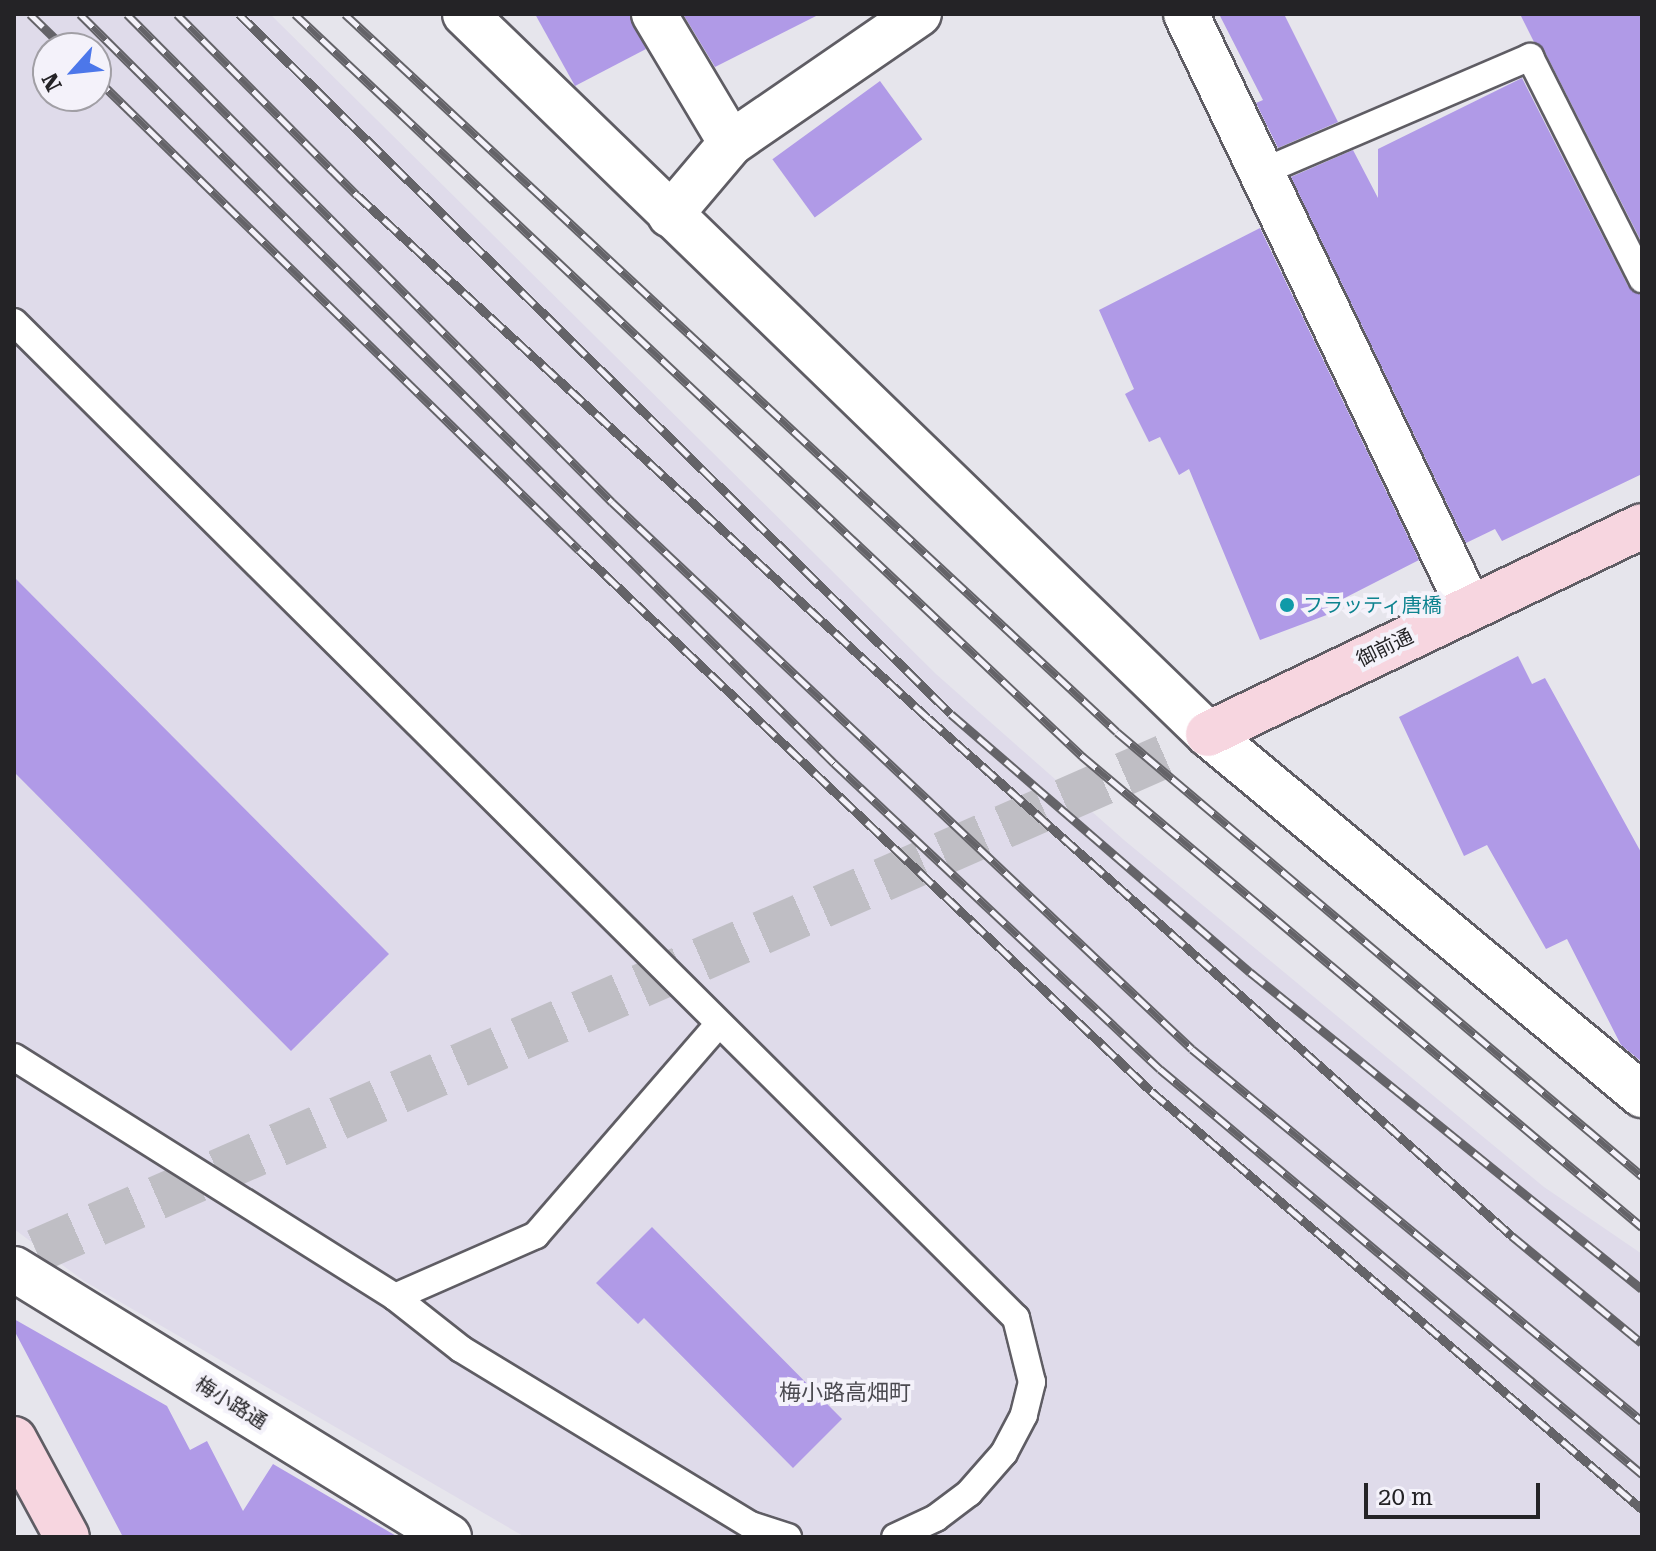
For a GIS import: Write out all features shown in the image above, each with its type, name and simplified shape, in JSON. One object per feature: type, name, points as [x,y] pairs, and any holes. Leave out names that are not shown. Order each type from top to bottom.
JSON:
[{"type":"street","points":[[465,14],[670,215],[1190,743],[1642,1095]]},
{"type":"street","points":[[654,14],[731,143]]},
{"type":"street","points":[[670,215],[731,143],[919,14]]},
{"type":"street","points":[[1186,14],[1469,607]]},
{"type":"street","name":"御前通","points":[[1190,743],[1642,526]]},
{"type":"street","name":"梅小路通","points":[[21,1260],[449,1537]]},
{"type":"street","points":[[14,1439],[67,1537]]},
{"type":"lane","points":[[1262,172],[1530,57],[1642,279]]},
{"type":"lane","points":[[14,322],[1016,1318],[1026,1343],[1032,1382],[1024,1415],[1004,1453],[969,1493],[936,1518],[895,1537]]},
{"type":"lane","points":[[395,1297],[536,1235],[718,1025]]},
{"type":"lane","points":[[14,1057],[395,1297],[461,1349],[751,1525],[788,1537]]},
{"type":"shaded area","points":[[14,14],[270,14],[936,674],[1124,840],[1544,1187],[1642,1254],[1642,1537],[525,1537],[84,1281],[14,1229]]},
{"type":"building","points":[[535,14],[629,14],[646,49],[575,86]]},
{"type":"building","points":[[683,14],[820,14],[715,67]]},
{"type":"building","points":[[1219,14],[1284,14],[1338,122],[1278,148],[1256,103],[1263,100]]},
{"type":"building","points":[[1520,14],[1642,14],[1642,243],[1544,50],[1534,42]]},
{"type":"building","points":[[1522,78],[1628,286],[1642,295],[1642,474],[1502,541],[1495,529],[1466,543],[1291,177],[1353,150],[1378,198],[1378,149]]},
{"type":"building","points":[[880,81],[922,139],[815,217],[772,159]]},
{"type":"building","points":[[1260,228],[1419,560],[1329,606],[1332,613],[1260,640],[1189,469],[1179,475],[1160,437],[1149,442],[1125,394],[1134,389],[1099,310]]},
{"type":"building","points":[[14,577],[389,954],[291,1051],[14,772]]},
{"type":"building","points":[[1518,656],[1532,684],[1545,678],[1642,854],[1642,1062],[1621,1045],[1567,939],[1546,949],[1487,845],[1464,856],[1399,717]]},
{"type":"building","points":[[652,1227],[842,1419],[793,1468],[644,1318],[638,1324],[596,1283]]},
{"type":"building","points":[[14,1319],[167,1406],[190,1450],[207,1441],[243,1511],[273,1464],[398,1537],[123,1537],[14,1330]]},
{"type":"tunnel","points":[[36,1251],[1172,753]]},
{"type":"railway","points":[[30,14],[49,32]]},
{"type":"railway","points":[[80,14],[834,763],[1160,1069],[1642,1474]]},
{"type":"railway","points":[[127,14],[612,502],[1192,1049],[1642,1421]]},
{"type":"railway","points":[[177,14],[357,195],[928,718],[1512,1236],[1642,1343]]},
{"type":"railway","points":[[239,14],[951,714],[1250,972],[1642,1289]]},
{"type":"railway","points":[[295,14],[1082,756],[1642,1227]]},
{"type":"railway","points":[[345,14],[1117,732],[1642,1176]]},
{"type":"railway","points":[[112,94],[579,550],[1151,1091],[1642,1509]]},
{"type":"place","name":"フラッティ唐橋","points":[[1287,605]]},
{"type":"district","name":"梅小路高畑町","points":[[845,1393]]}]
